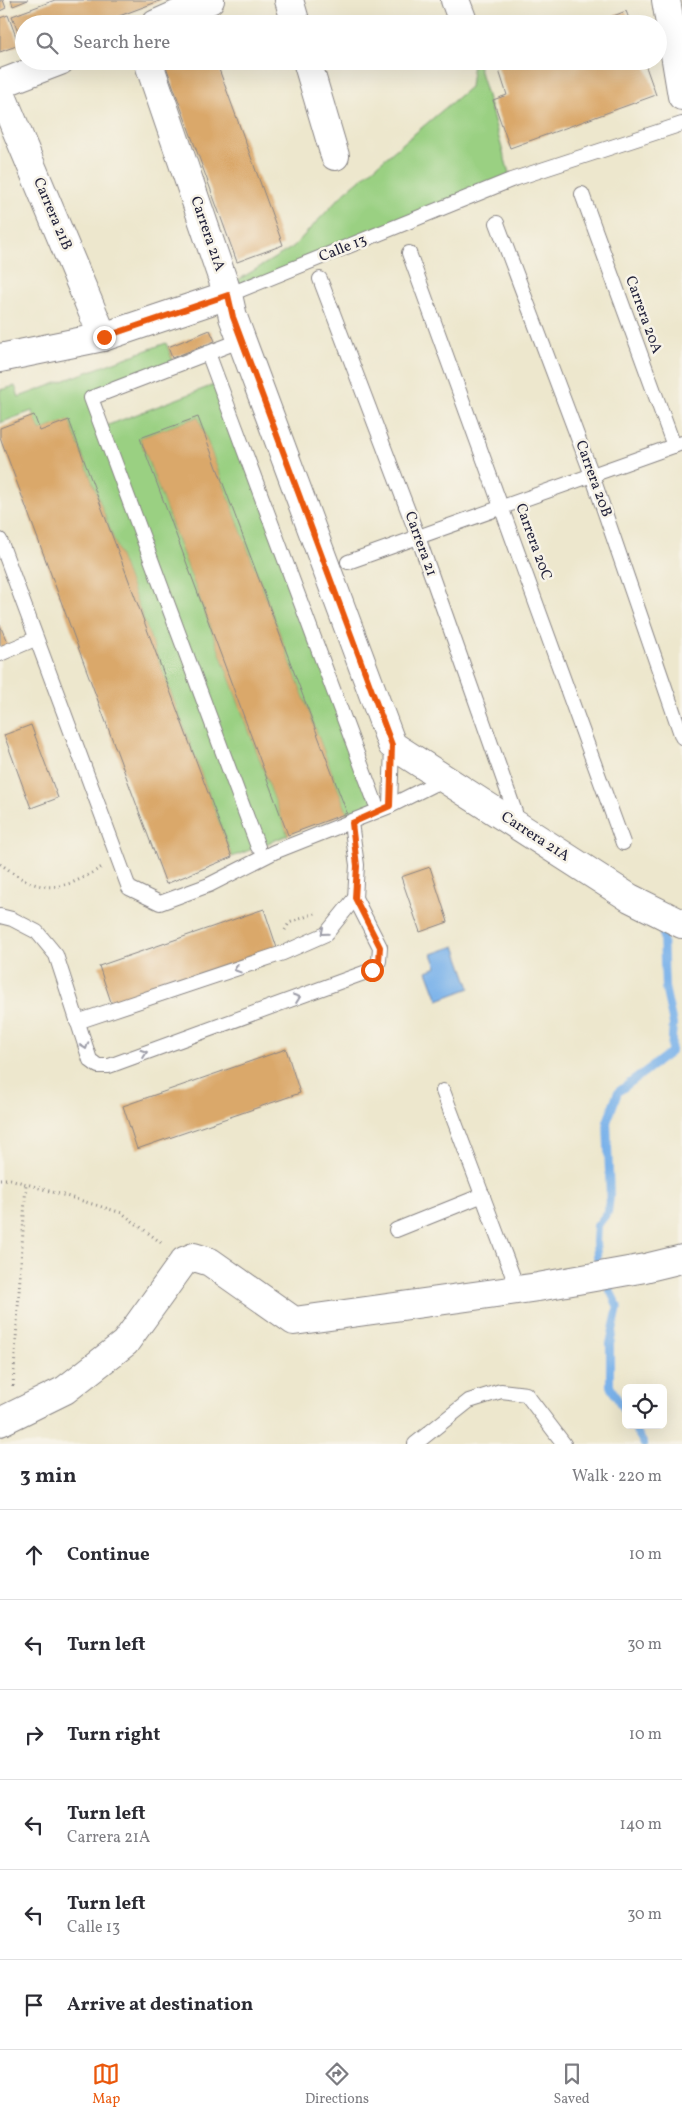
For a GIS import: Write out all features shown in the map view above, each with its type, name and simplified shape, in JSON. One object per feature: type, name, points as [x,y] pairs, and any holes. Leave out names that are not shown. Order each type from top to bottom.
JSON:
[{"type":"street","points":[[176,15],[210,0]]},
{"type":"street","points":[[289,0],[293,15]]},
{"type":"street","points":[[455,0],[461,15]]},
{"type":"street","points":[[672,3],[682,96]]},
{"type":"street","points":[[0,84],[37,70]]},
{"type":"street","name":"Carrera 21A","points":[[151,70],[242,340],[392,745],[630,898],[682,924]]},
{"type":"street","points":[[310,70],[335,156]]},
{"type":"street","name":"Carrera 21B","points":[[0,91],[104,337]]},
{"type":"street","name":"Calle 13","points":[[0,358],[104,337],[228,295]]},
{"type":"street","points":[[6,1420],[65,1390],[125,1343],[184,1261],[194,1257],[210,1262],[294,1321],[528,1288],[645,1268],[680,1252]]},
{"type":"lane","name":"Calle 13","points":[[228,295],[511,180],[682,124]]},
{"type":"lane","name":"Carrera 20A","points":[[582,194],[678,445]]},
{"type":"lane","name":"Carrera 20B","points":[[497,223],[592,475],[682,737]]},
{"type":"lane","name":"Carrera 20C","points":[[410,253],[623,843]]},
{"type":"lane","name":"Carrera 21","points":[[320,279],[418,537],[515,812]]},
{"type":"lane","points":[[242,340],[91,398],[258,847]]},
{"type":"lane","points":[[208,353],[375,802]]},
{"type":"lane","points":[[348,562],[678,445]]},
{"type":"lane","points":[[0,540],[130,888],[160,902],[209,885],[274,852],[352,823],[444,779]]},
{"type":"lane","points":[[0,654],[36,639]]},
{"type":"lane","name":"Carrera 21A","points":[[390,806],[392,745]]},
{"type":"lane","points":[[0,916],[12,919],[37,932],[56,954],[90,1060],[98,1066],[109,1066],[372,970],[379,961],[380,947],[355,898],[357,866],[352,823]]},
{"type":"lane","points":[[77,1022],[283,953],[309,942],[326,934],[355,898]]},
{"type":"lane","points":[[443,1091],[483,1195],[528,1288]]},
{"type":"lane","points":[[396,1230],[483,1195]]},
{"type":"lane","points":[[415,1444],[469,1400],[501,1391],[526,1394],[564,1444]]},
{"type":"path","points":[[0,864],[30,882],[48,886],[70,885],[118,858]]},
{"type":"path","points":[[0,1179],[26,1184],[122,1213],[184,1261]]},
{"type":"path","points":[[6,1420],[26,1184]]},
{"type":"green space","points":[[472,70],[480,70],[511,180],[241,290],[238,280],[293,247],[344,193],[470,87]]},
{"type":"green space","points":[[166,343],[175,366],[91,398],[103,427],[219,383],[375,802],[347,813],[198,417],[140,438],[288,835],[232,857],[69,420],[40,431],[32,411],[0,423],[0,390],[15,386],[19,397]]},
{"type":"water","points":[[455,946],[470,988],[438,1000],[427,971],[437,967],[432,954]]},
{"type":"building","points":[[0,0],[3,0],[6,8],[0,11]]},
{"type":"building","points":[[11,0],[28,0],[13,6]]},
{"type":"building","points":[[55,0],[162,0],[122,15],[15,15],[15,24],[12,16]]},
{"type":"building","points":[[626,11],[628,15],[616,15]]},
{"type":"building","points":[[8,15],[15,34],[15,46],[0,52],[0,18]]},
{"type":"building","points":[[167,70],[219,70],[283,245],[237,262]]},
{"type":"building","points":[[499,70],[647,70],[656,95],[510,148],[493,100],[507,95]]},
{"type":"building","points":[[210,330],[215,341],[172,358],[168,347]]},
{"type":"building","points":[[34,415],[40,431],[69,420],[232,857],[166,884],[0,437],[0,428]]},
{"type":"building","points":[[198,417],[347,813],[288,835],[140,438]]},
{"type":"building","points":[[0,625],[9,647],[0,650]]},
{"type":"building","points":[[31,725],[58,798],[31,808],[4,735]]},
{"type":"building","points":[[430,867],[448,922],[420,932],[401,877]]},
{"type":"building","points":[[264,909],[278,951],[113,1008],[99,966]]},
{"type":"building","points":[[286,1049],[300,1093],[137,1149],[123,1106]]},
{"type":"waterway","points":[[622,1407],[610,1386],[610,1344],[618,1307],[598,1266],[596,1243],[597,1226],[608,1212],[610,1196],[607,1122],[618,1092],[671,1052],[673,1024],[665,987],[663,934],[671,923]]},
{"type":"waterway","points":[[635,1429],[644,1444]]},
{"type":"route","points":[[104,337],[228,295],[233,317],[392,745],[390,806],[352,823],[357,866],[355,898],[380,947],[379,961],[372,970]]}]
